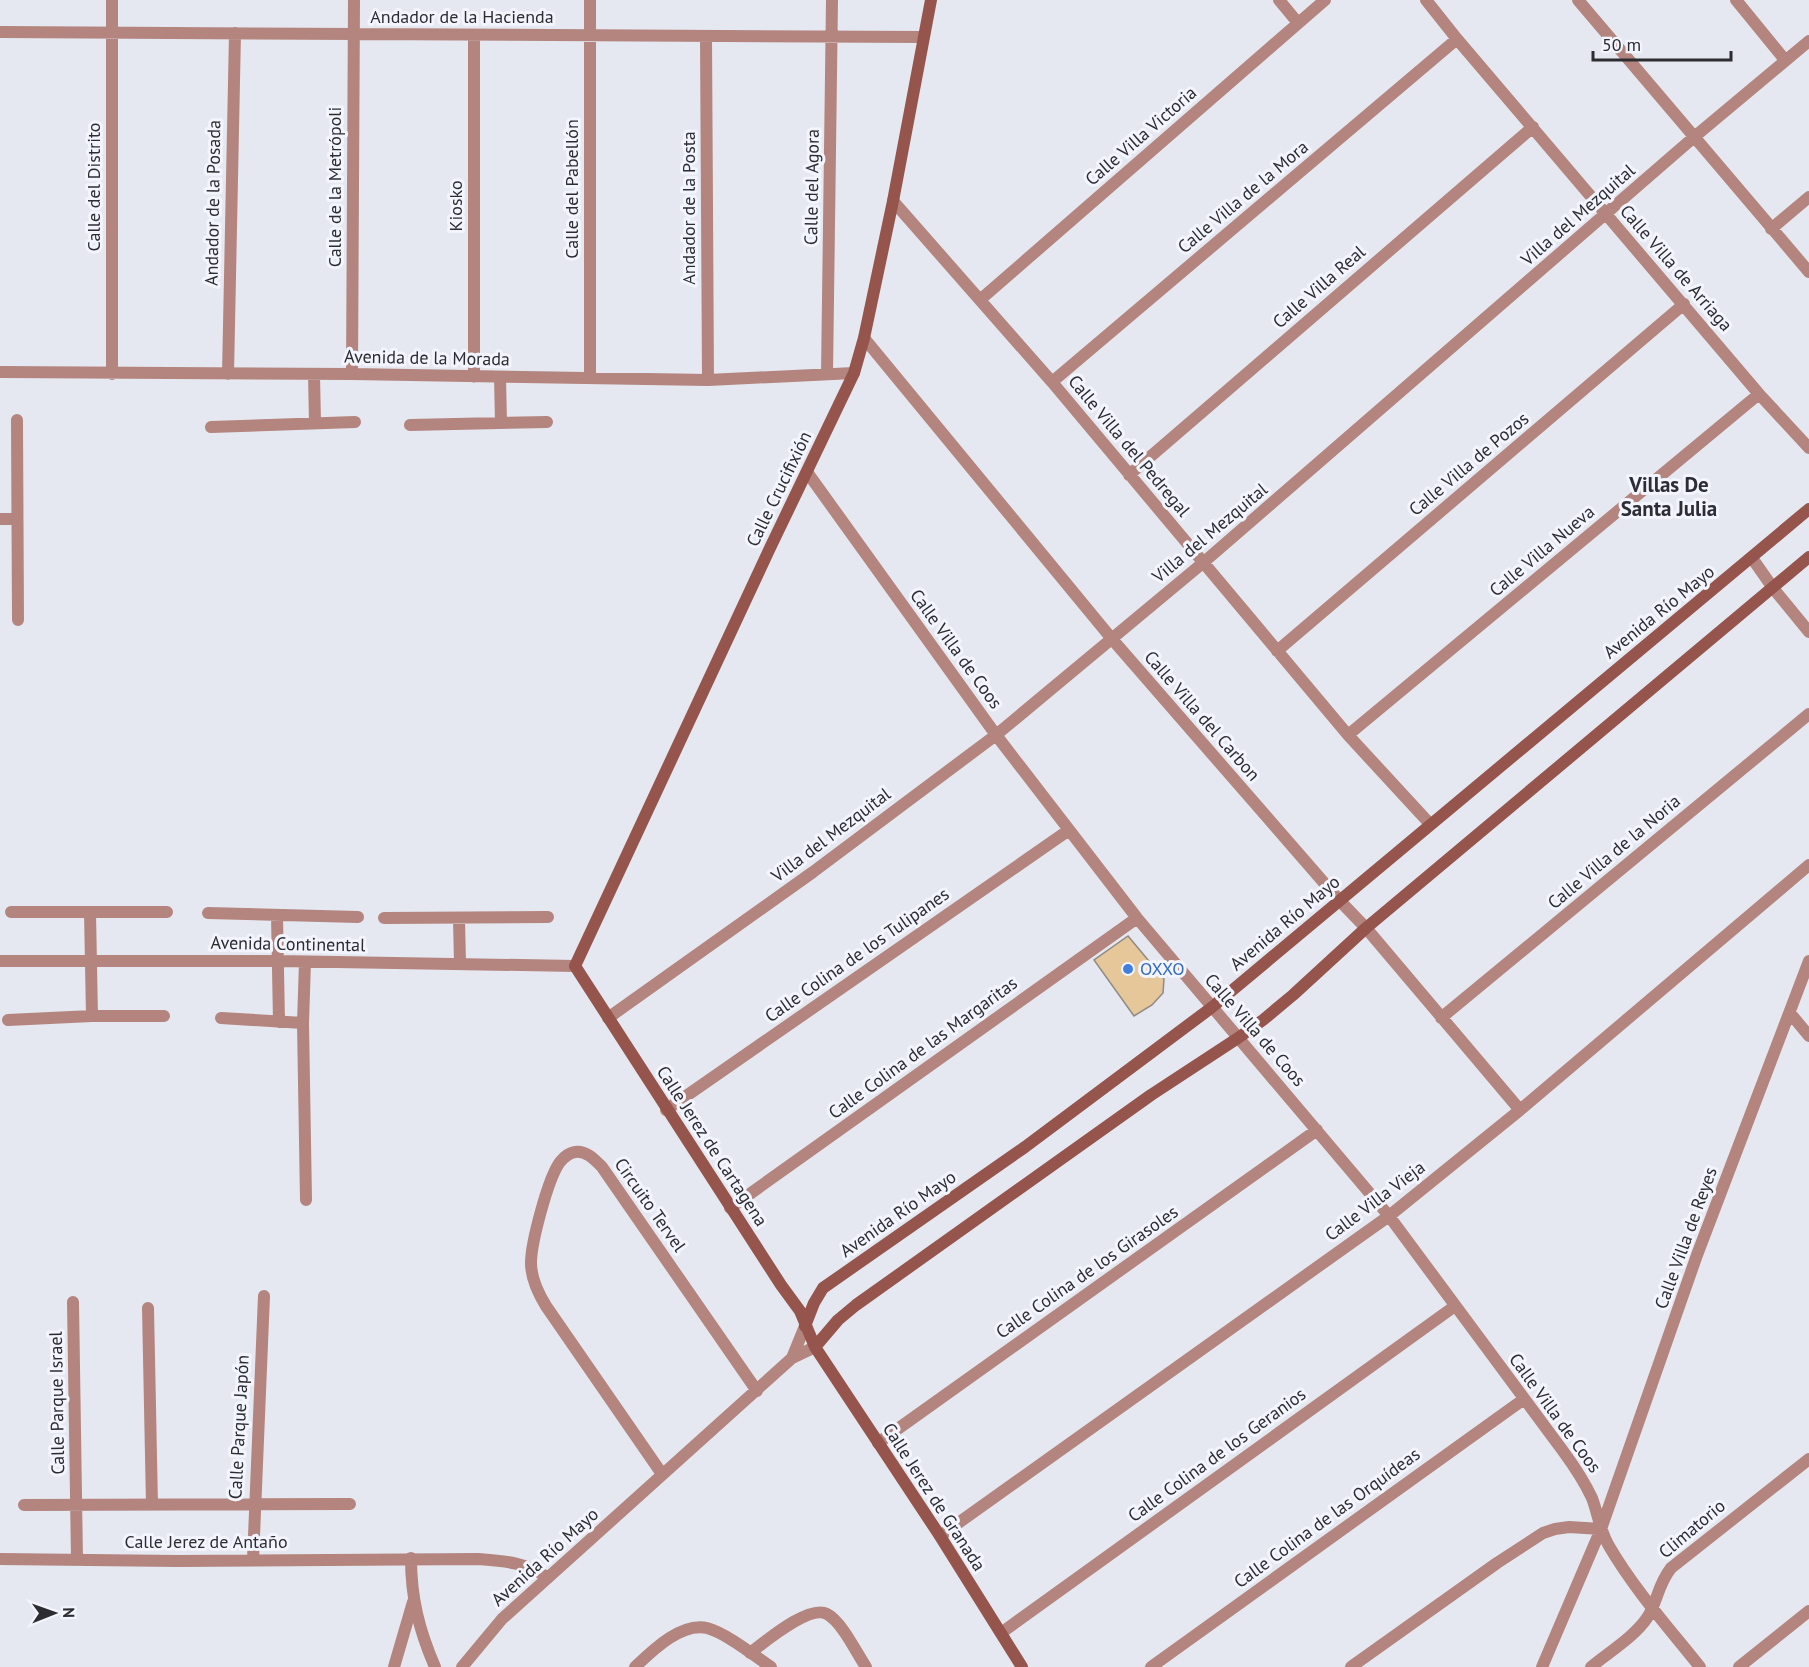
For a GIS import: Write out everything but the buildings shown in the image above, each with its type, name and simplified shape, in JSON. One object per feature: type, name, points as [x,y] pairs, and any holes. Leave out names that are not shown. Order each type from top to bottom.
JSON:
[{"type":"street","name":"Calle del Distrito","points":[[112,0],[112,374]]},
{"type":"street","name":"Calle de la Metrópoli","points":[[352,374],[354,0]]},
{"type":"street","name":"Calle del Pabellón","points":[[590,0],[590,378]]},
{"type":"street","name":"Calle del Agora","points":[[827,374],[831,0]]},
{"type":"street","name":"Calle Crucifixión","points":[[575,966],[854,373],[864,338],[893,201],[931,0]]},
{"type":"street","points":[[1279,0],[1298,22]]},
{"type":"street","name":"Calle Villa Victoria","points":[[981,299],[1324,0]]},
{"type":"street","name":"Calle Villa de Arriaga","points":[[1426,0],[1759,394],[1809,448]]},
{"type":"street","points":[[1578,0],[1809,272]]},
{"type":"street","points":[[1736,0],[1785,60]]},
{"type":"street","name":"Andador de la Hacienda","points":[[0,32],[923,37]]},
{"type":"street","name":"Andador de la Posada","points":[[228,374],[235,33]]},
{"type":"street","name":"Kiosko","points":[[474,35],[474,377]]},
{"type":"street","name":"Andador de la Posta","points":[[706,36],[708,380]]},
{"type":"street","name":"Calle Villa de la Mora","points":[[1053,382],[1457,39]]},
{"type":"street","name":"Villa del Mezquital","points":[[608,1018],[813,872],[996,735],[1204,562],[1693,138],[1809,41]]},
{"type":"street","name":"Calle Villa Real","points":[[1129,475],[1533,127]]},
{"type":"street","points":[[1771,229],[1809,197]]},
{"type":"street","name":"Calle Villa del Pedregal","points":[[893,201],[1053,382],[1348,735],[1430,824]]},
{"type":"street","name":"Calle Villa de Pozos","points":[[1277,651],[1684,304]]},
{"type":"street","name":"Calle Villa del Carbon","points":[[864,338],[1112,639],[1366,928],[1520,1110]]},
{"type":"street","name":"Avenida de la Morada","points":[[0,372],[352,374],[708,380],[854,373]]},
{"type":"street","points":[[314,375],[315,423]]},
{"type":"street","points":[[500,377],[501,423]]},
{"type":"street","name":"Calle Villa Nueva","points":[[1348,735],[1759,394]]},
{"type":"street","points":[[17,420],[18,620]]},
{"type":"street","points":[[211,427],[355,422]]},
{"type":"street","points":[[410,425],[547,422]]},
{"type":"street","name":"Calle Villa de Coos","points":[[807,472],[996,735],[1137,918],[1389,1216],[1581,1478],[1609,1546],[1653,1608],[1700,1667]]},
{"type":"street","name":"Avenida Río Mayo","points":[[792,1358],[814,1303],[824,1288],[1025,1147],[1211,1008],[1809,509]]},
{"type":"street","points":[[0,519],[17,519]]},
{"type":"street","name":"Avenida Río Mayo","points":[[462,1667],[502,1619],[792,1358],[815,1347],[838,1320],[856,1305],[1151,1095],[1238,1038],[1293,995],[1366,928],[1809,557]]},
{"type":"street","points":[[1752,558],[1809,632]]},
{"type":"street","name":"Calle Villa de la Noria","points":[[1441,1018],[1809,714]]},
{"type":"street","name":"Calle Colina de los Tulipanes","points":[[666,1110],[1069,830]]},
{"type":"street","name":"Calle Villa Vieja","points":[[940,1536],[1389,1216],[1520,1110],[1809,865]]},
{"type":"street","points":[[12,912],[167,912]]},
{"type":"street","points":[[90,912],[92,1016]]},
{"type":"street","points":[[208,913],[358,917]]},
{"type":"street","points":[[277,915],[279,1022]]},
{"type":"street","points":[[384,918],[548,917]]},
{"type":"street","name":"Calle Colina de las Margaritas","points":[[730,1208],[1137,918]]},
{"type":"street","points":[[459,919],[460,963]]},
{"type":"street","name":"Avenida Continental","points":[[0,961],[279,961],[575,966]]},
{"type":"street","name":"Calle Villa de Reyes","points":[[1542,1667],[1601,1529],[1697,1255],[1809,961]]},
{"type":"street","points":[[305,962],[303,1023],[306,1200]]},
{"type":"street","name":"Calle Jerez de Cartagena","points":[[575,966],[666,1110],[800,1311],[815,1347]]},
{"type":"street","points":[[1790,1013],[1809,1036]]},
{"type":"street","points":[[8,1020],[92,1016],[164,1016]]},
{"type":"street","points":[[221,1018],[303,1023]]},
{"type":"street","name":"Calle Colina de los Girasoles","points":[[878,1443],[1317,1130]]},
{"type":"street","name":"Circuito Tervel","points":[[662,1474],[546,1306],[532,1278],[531,1264],[535,1234],[554,1172],[569,1154],[578,1151],[585,1153],[602,1167],[757,1391]]},
{"type":"street","name":"Calle Parque Japón","points":[[253,1560],[264,1296]]},
{"type":"street","name":"Calle Parque Israel","points":[[73,1302],[77,1560]]},
{"type":"street","name":"Calle Colina de los Geranios","points":[[1001,1634],[1455,1306]]},
{"type":"street","points":[[148,1308],[152,1505]]},
{"type":"street","name":"Calle Jerez de Granada","points":[[815,1347],[940,1536],[1022,1667]]},
{"type":"street","name":"Calle Colina de las Orquídeas","points":[[1151,1667],[1524,1399]]},
{"type":"street","name":"Climatorio","points":[[1591,1667],[1638,1629],[1653,1608],[1662,1580],[1671,1568],[1809,1459]]},
{"type":"street","points":[[24,1505],[350,1504]]},
{"type":"street","points":[[1351,1667],[1543,1533],[1569,1527],[1601,1529]]},
{"type":"street","points":[[411,1558],[417,1622],[435,1667]]},
{"type":"street","name":"Calle Jerez de Antaño","points":[[0,1559],[478,1558],[518,1563],[534,1568],[548,1578]]},
{"type":"street","points":[[394,1667],[414,1598]]},
{"type":"street","points":[[750,1653],[804,1616],[815,1611],[825,1612],[840,1626],[866,1667]]},
{"type":"street","points":[[1739,1667],[1809,1611]]},
{"type":"street","points":[[635,1667],[672,1638],[695,1628],[706,1628],[718,1632],[771,1667]]},
{"type":"place","name":"OXXO","points":[[1128,969]]},
{"type":"district","name":"Villas De Santa Julia","points":[[1669,497]]}]
